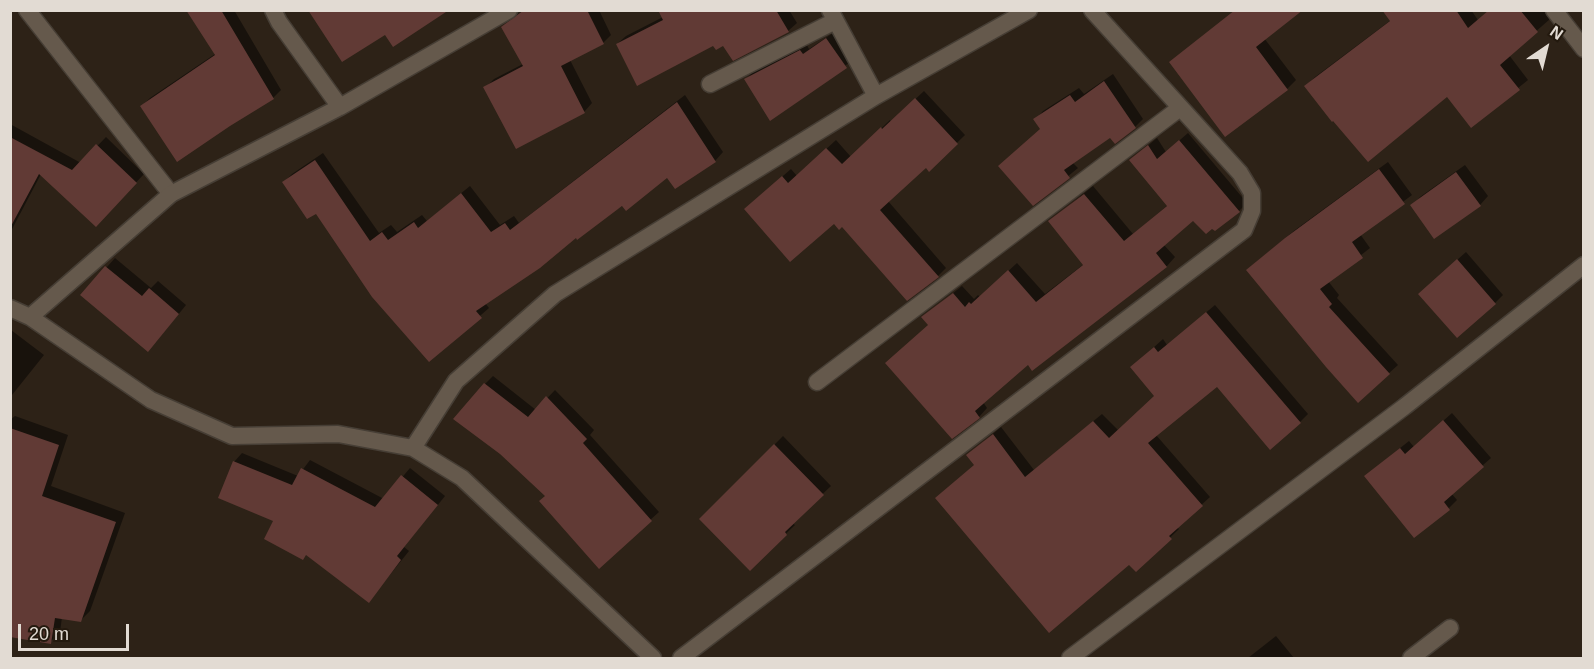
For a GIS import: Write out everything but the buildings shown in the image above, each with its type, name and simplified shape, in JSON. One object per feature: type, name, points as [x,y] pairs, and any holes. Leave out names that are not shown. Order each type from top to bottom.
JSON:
[{"type":"street","points":[[27,10],[171,194]]},
{"type":"street","points":[[273,10],[340,107]]},
{"type":"street","points":[[30,317],[171,194],[340,107],[509,10]]},
{"type":"street","points":[[414,448],[456,381],[555,294],[876,96],[1029,10]]},
{"type":"street","points":[[681,658],[1244,230],[1252,211],[1252,193],[1240,173],[1092,10]]},
{"type":"street","points":[[1554,10],[1584,49]]},
{"type":"street","points":[[710,84],[833,16],[876,96]]},
{"type":"street","points":[[817,382],[1180,108]]},
{"type":"street","points":[[1070,658],[1404,407],[1584,265]]},
{"type":"street","points":[[10,308],[30,317],[151,400],[232,436],[338,434],[414,448],[462,478],[653,658]]},
{"type":"street","points":[[1411,658],[1450,628]]}]
